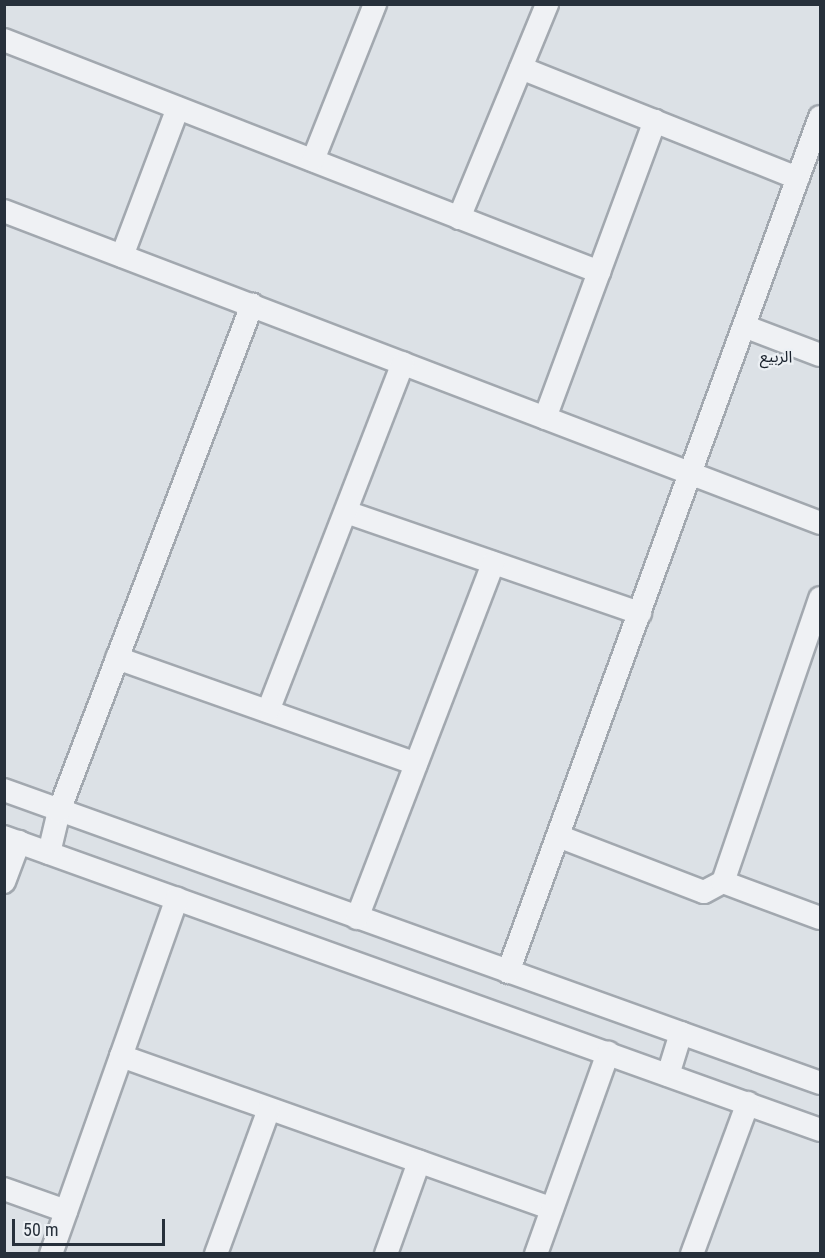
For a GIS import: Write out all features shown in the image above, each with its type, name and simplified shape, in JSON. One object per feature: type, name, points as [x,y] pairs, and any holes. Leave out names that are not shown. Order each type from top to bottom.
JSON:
[{"type":"street","points":[[459,218],[547,4]]},
{"type":"street","points":[[313,160],[369,6]]},
{"type":"street","points":[[4,40],[599,273]]},
{"type":"street","points":[[521,68],[798,178]]},
{"type":"street","points":[[122,256],[178,108]]},
{"type":"street","points":[[508,972],[820,117]]},
{"type":"street","points":[[545,418],[655,121]]},
{"type":"street","points":[[4,211],[820,523]]},
{"type":"street","points":[[50,853],[59,811],[252,305]]},
{"type":"street","points":[[744,326],[820,355]]},
{"type":"street","points":[[268,711],[403,363]]},
{"type":"street","points":[[346,512],[640,613]]},
{"type":"street","points":[[357,918],[493,563]]},
{"type":"street","points":[[558,836],[704,892],[723,882],[820,598]]},
{"type":"street","points":[[117,658],[416,764]]},
{"type":"street","points":[[4,790],[820,1083]]},
{"type":"street","points":[[4,882],[12,839],[820,1130]]},
{"type":"street","points":[[723,882],[820,918]]},
{"type":"street","points":[[51,1254],[177,898]]},
{"type":"street","points":[[668,1075],[681,1033]]},
{"type":"street","points":[[536,1254],[608,1053]]},
{"type":"street","points":[[121,1056],[552,1209]]},
{"type":"street","points":[[692,1254],[748,1103]]},
{"type":"street","points":[[216,1254],[269,1109]]},
{"type":"street","points":[[386,1254],[419,1162]]},
{"type":"street","points":[[4,1189],[66,1211]]},
{"type":"district","name":"الربيع","points":[[776,357]]}]
